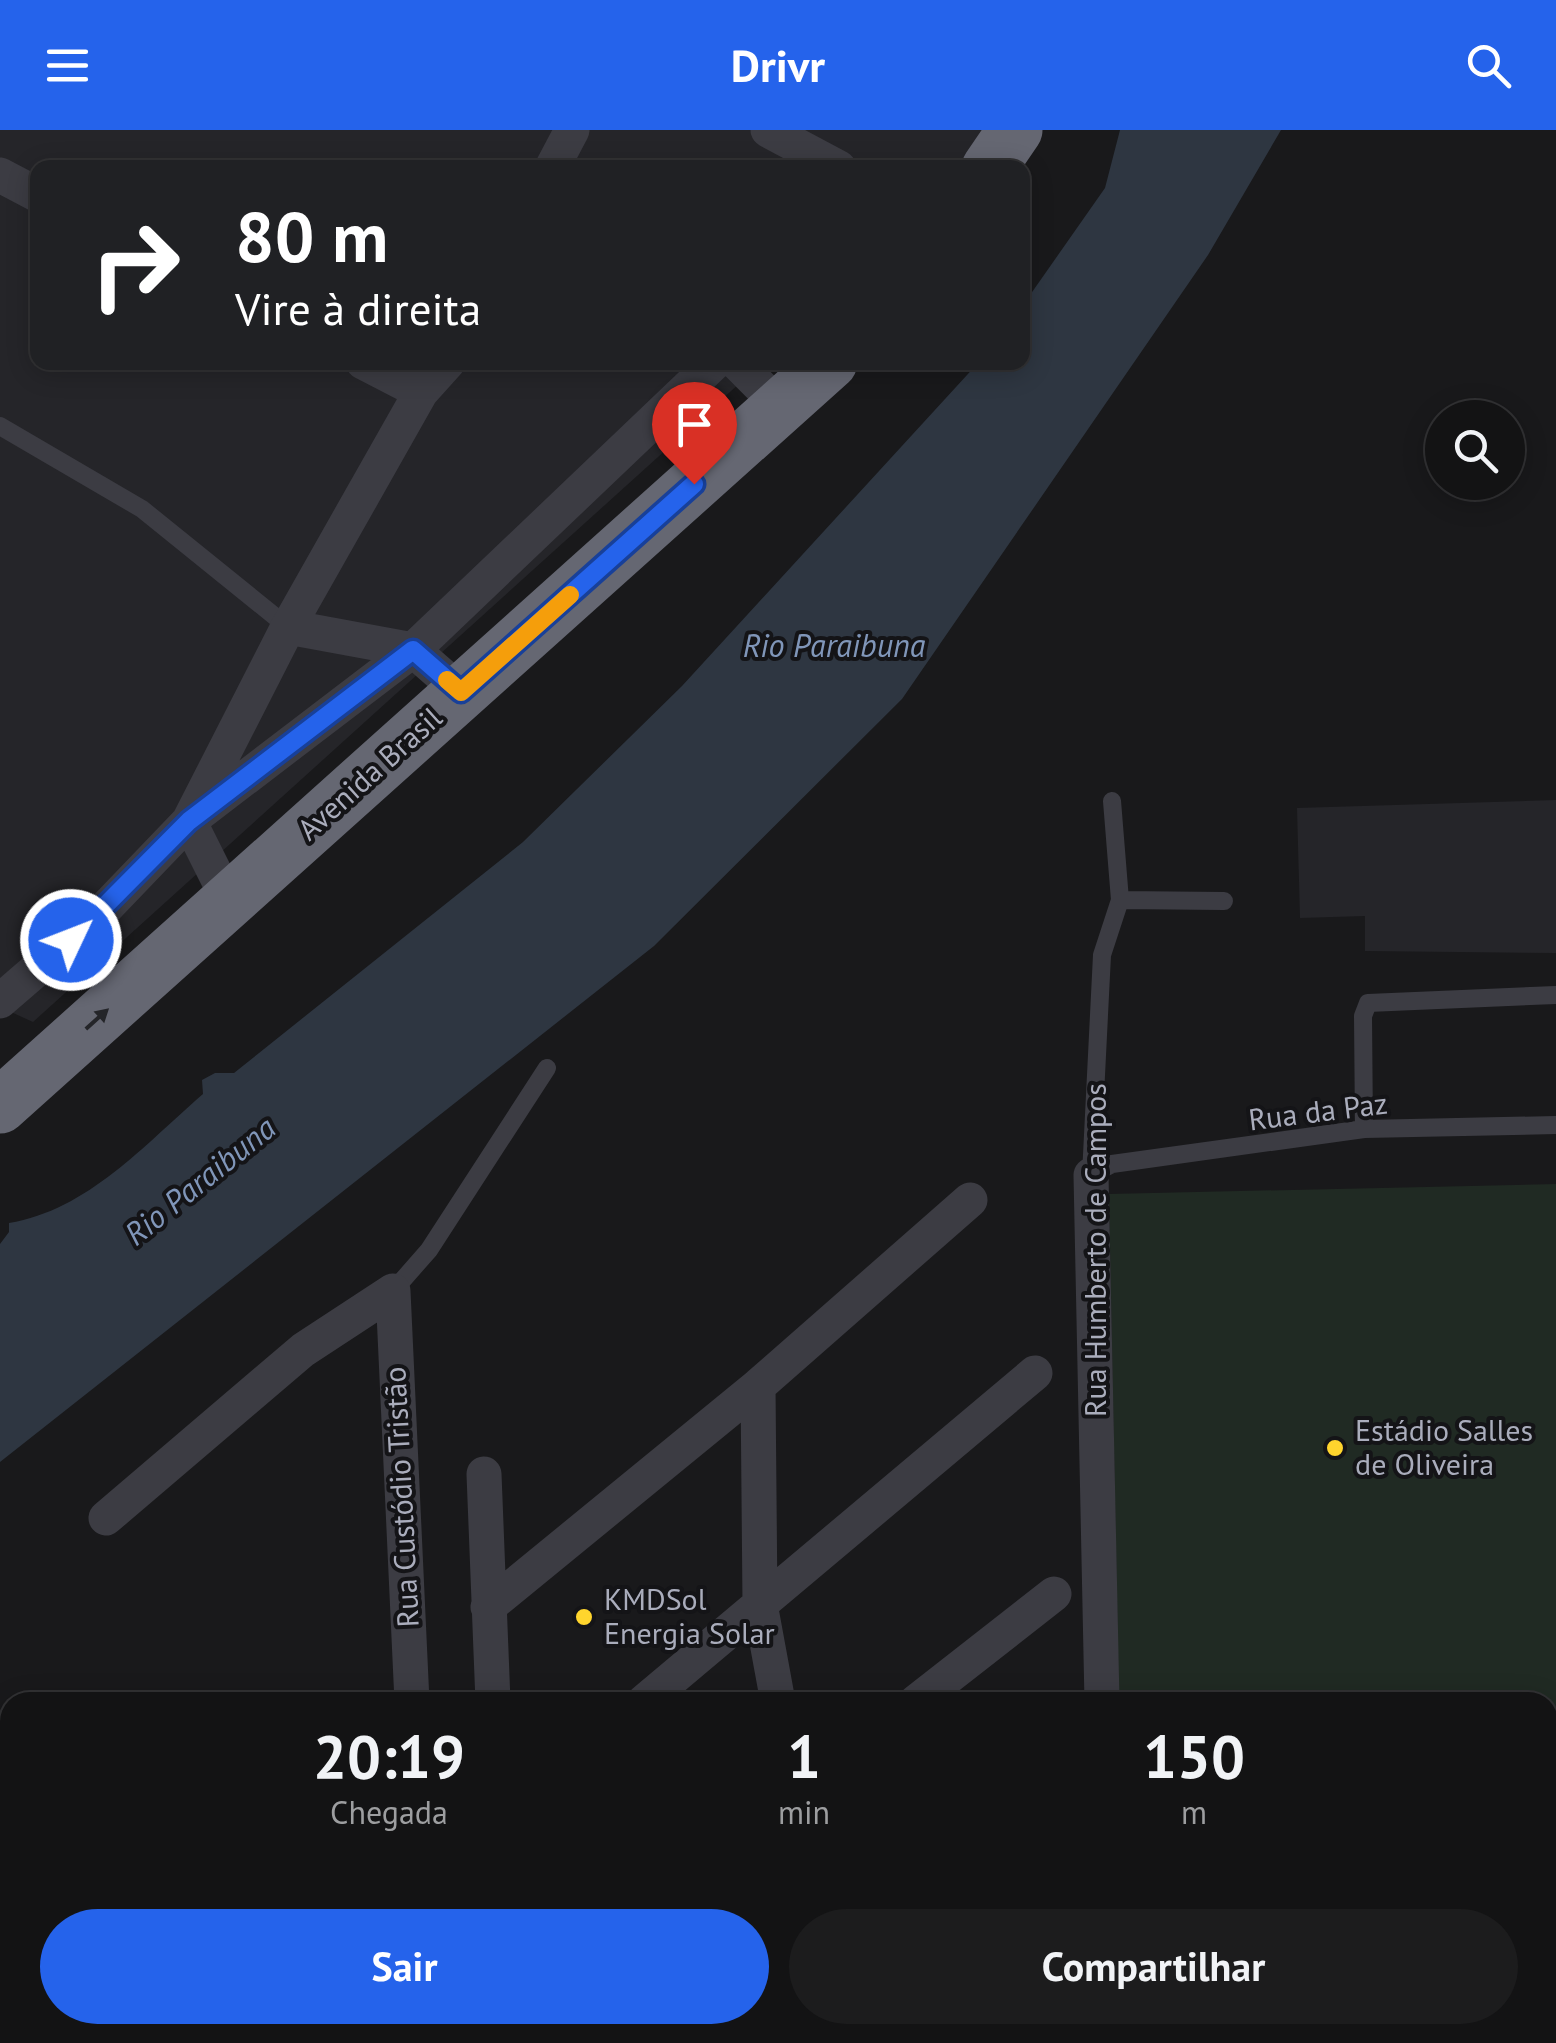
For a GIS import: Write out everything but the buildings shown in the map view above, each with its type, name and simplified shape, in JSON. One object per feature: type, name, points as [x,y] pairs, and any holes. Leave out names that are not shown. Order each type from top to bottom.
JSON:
[{"type":"highway","points":[[995,160],[1016,130]]},
{"type":"highway","name":"Avenida Brasil","points":[[8,1085],[229,901],[821,370]]},
{"type":"street","points":[[556,160],[572,130]]},
{"type":"street","points":[[768,130],[824,160]]},
{"type":"street","points":[[0,175],[30,190]]},
{"type":"street","points":[[379,370],[421,392]]},
{"type":"street","points":[[189,821],[288,627],[421,392],[441,370]]},
{"type":"street","points":[[0,1001],[94,919],[189,821],[413,650],[707,370]]},
{"type":"street","points":[[744,370],[781,407]]},
{"type":"street","points":[[288,627],[413,650],[461,692]]},
{"type":"street","points":[[189,821],[229,901]]},
{"type":"street","name":"Rua Humberto de Campos","points":[[1090,1175],[1102,1692]]},
{"type":"street","points":[[488,1607],[758,1386],[970,1200]]},
{"type":"street","points":[[106,1518],[302,1350],[393,1291]]},
{"type":"street","name":"Rua Custódio Tristão","points":[[393,1291],[412,1692]]},
{"type":"street","points":[[656,1692],[1035,1374]]},
{"type":"street","points":[[758,1386],[760,1604],[776,1692]]},
{"type":"street","points":[[484,1474],[492,1692]]},
{"type":"street","points":[[929,1692],[1054,1594]]},
{"type":"lane","points":[[0,426],[142,509],[288,627]]},
{"type":"lane","name":"Rua Humberto de Campos","points":[[1090,1175],[1102,955],[1120,900],[1112,800]]},
{"type":"lane","points":[[1120,900],[1224,901]]},
{"type":"lane","points":[[1364,1129],[1363,1016],[1368,1003],[1556,994]]},
{"type":"lane","points":[[393,1291],[428,1250],[547,1068]]},
{"type":"lane","name":"Rua da Paz","points":[[1090,1175],[1112,1164],[1364,1129],[1556,1125]]},
{"type":"shaded area","points":[[0,130],[1019,130],[986,160],[30,160],[30,370],[754,370],[33,1022],[0,1007]]},
{"type":"shaded area","points":[[1556,800],[1556,953],[1365,951],[1365,916],[1300,918],[1297,808]]},
{"type":"shaded area","name":"Estádio Salles de Oliveira","points":[[1556,1184],[1556,1692],[1119,1692],[1109,1194]]},
{"type":"water","name":"Rio Paraibuna","points":[[1120,130],[1281,130],[1208,255],[902,699],[654,946],[0,1462],[0,1244],[9,1232],[9,1223],[64,1205],[114,1173],[203,1094],[202,1080],[215,1073],[234,1073],[523,842],[682,686],[972,370],[1030,370],[1030,295],[1105,188]]},
{"type":"slow traffic","points":[[447,680],[461,692],[570,595]]},
{"type":"place","name":"Estádio Salles de Oliveira","points":[[1335,1448]]},
{"type":"place","name":"KMDSol Energia Solar","points":[[584,1617]]},
{"type":"route","points":[[71,940],[189,821],[413,650],[461,692],[694,484]]}]
